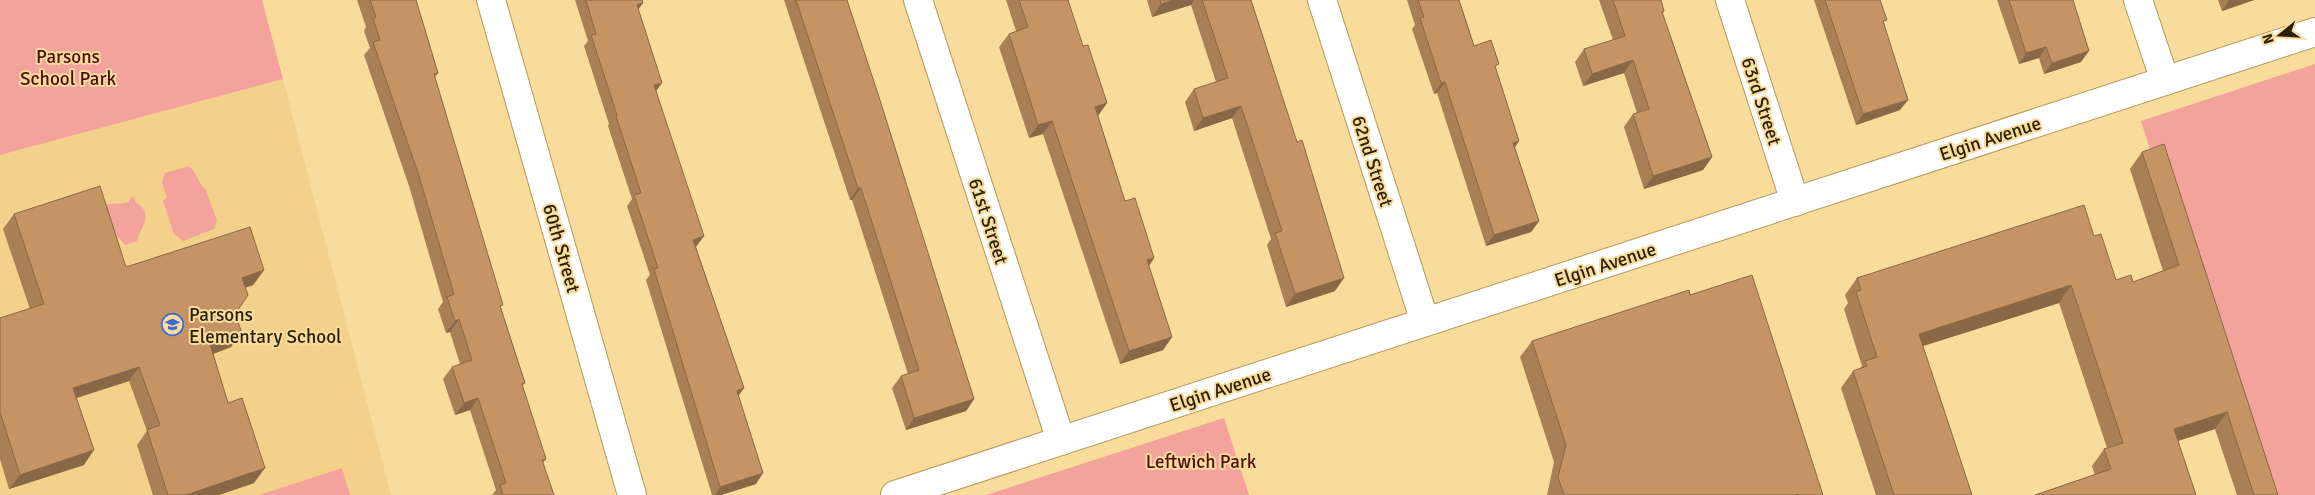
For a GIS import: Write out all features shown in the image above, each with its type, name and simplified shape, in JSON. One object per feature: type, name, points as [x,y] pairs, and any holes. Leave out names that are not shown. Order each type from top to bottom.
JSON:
[{"type":"street","name":"60th Street","points":[[491,0],[632,495]]},
{"type":"street","name":"61st Street","points":[[918,0],[1061,441]]},
{"type":"street","name":"62nd Street","points":[[1322,0],[1425,322]]},
{"type":"street","name":"63rd Street","points":[[1730,0],[1795,202]]},
{"type":"street","points":[[2138,0],[2165,82]]},
{"type":"street","name":"Elgin Avenue","points":[[895,495],[2315,32]]},
{"type":"shaded area","name":"Parsons Elementary School","points":[[283,79],[391,495],[0,495],[0,155]]},
{"type":"green space","name":"Parsons School Park","points":[[0,0],[262,0],[283,79],[0,155]]},
{"type":"green space","points":[[2315,64],[2315,495],[2262,495],[2141,121]]},
{"type":"green space","points":[[189,166],[206,190],[217,221],[214,229],[183,241],[174,234],[163,201],[167,197],[162,183],[165,173]]},
{"type":"green space","points":[[134,197],[136,203],[145,211],[146,216],[137,241],[125,245],[101,218],[105,205],[126,203],[129,202],[130,198]]},
{"type":"green space","name":"Leftwich Park","points":[[1224,418],[1249,495],[986,495]]},
{"type":"green space","points":[[342,468],[350,495],[259,495]]},
{"type":"building","points":[[370,0],[416,0],[438,73],[434,74],[503,305],[500,306],[525,383],[522,384],[546,459],[542,460],[554,495],[503,495],[500,485],[506,483],[478,398],[464,403],[452,367],[472,360],[459,319],[455,321],[447,297],[454,294],[418,173],[373,42],[380,40],[373,18],[376,17]]},
{"type":"building","points":[[586,0],[642,0],[643,3],[637,5],[662,83],[654,85],[704,236],[693,240],[744,388],[737,391],[763,473],[720,487],[654,269],[658,268],[634,195],[641,193],[591,35],[596,34]]},
{"type":"building","points":[[796,0],[847,0],[974,399],[914,418],[901,376],[919,370],[861,188],[858,188]]},
{"type":"building","points":[[1019,0],[1068,0],[1083,46],[1088,45],[1107,103],[1095,107],[1125,201],[1135,198],[1154,258],[1147,260],[1172,337],[1129,351],[1052,121],[1038,125],[1009,34],[1028,27]]},
{"type":"building","points":[[1160,0],[1174,0],[1161,4]]},
{"type":"building","points":[[1202,0],[1251,0],[1297,142],[1302,140],[1344,278],[1295,294],[1275,233],[1282,231],[1241,106],[1203,118],[1194,89],[1228,78]]},
{"type":"building","points":[[1418,0],[1459,0],[1474,46],[1491,40],[1499,64],[1495,66],[1519,141],[1513,143],[1539,221],[1494,235],[1445,82],[1441,83],[1420,18],[1424,17]]},
{"type":"building","points":[[1613,0],[1661,0],[1664,11],[1662,12],[1712,157],[1653,176],[1633,114],[1649,109],[1633,60],[1592,74],[1584,49],[1625,36]]},
{"type":"building","points":[[1825,0],[1880,0],[1887,20],[1883,21],[1908,100],[1863,114]]},
{"type":"building","points":[[2009,0],[2073,0],[2089,51],[2052,63],[2046,47],[2026,53]]},
{"type":"building","points":[[2164,144],[2278,495],[2254,495],[2227,412],[2174,429],[2196,495],[2035,495],[2111,469],[2104,449],[2123,443],[2071,285],[1919,334],[1972,495],[1894,495],[1853,371],[1867,366],[1865,361],[1877,357],[1856,292],[1861,290],[1857,278],[2084,205],[2094,236],[2101,234],[2116,280],[2131,275],[2133,282],[2179,265],[2142,152]]},
{"type":"building","points":[[100,186],[126,267],[250,227],[264,270],[242,278],[248,295],[235,314],[242,333],[210,344],[228,403],[242,398],[265,468],[186,495],[168,495],[147,430],[160,425],[139,367],[73,388],[94,450],[20,475],[0,412],[0,318],[44,304],[14,214]]},
{"type":"building","points":[[1752,275],[1823,495],[1564,495],[1558,477],[1566,445],[1532,341],[1689,290],[1690,295]]},
{"type":"place","name":"Parsons Elementary School","points":[[173,325]]}]
